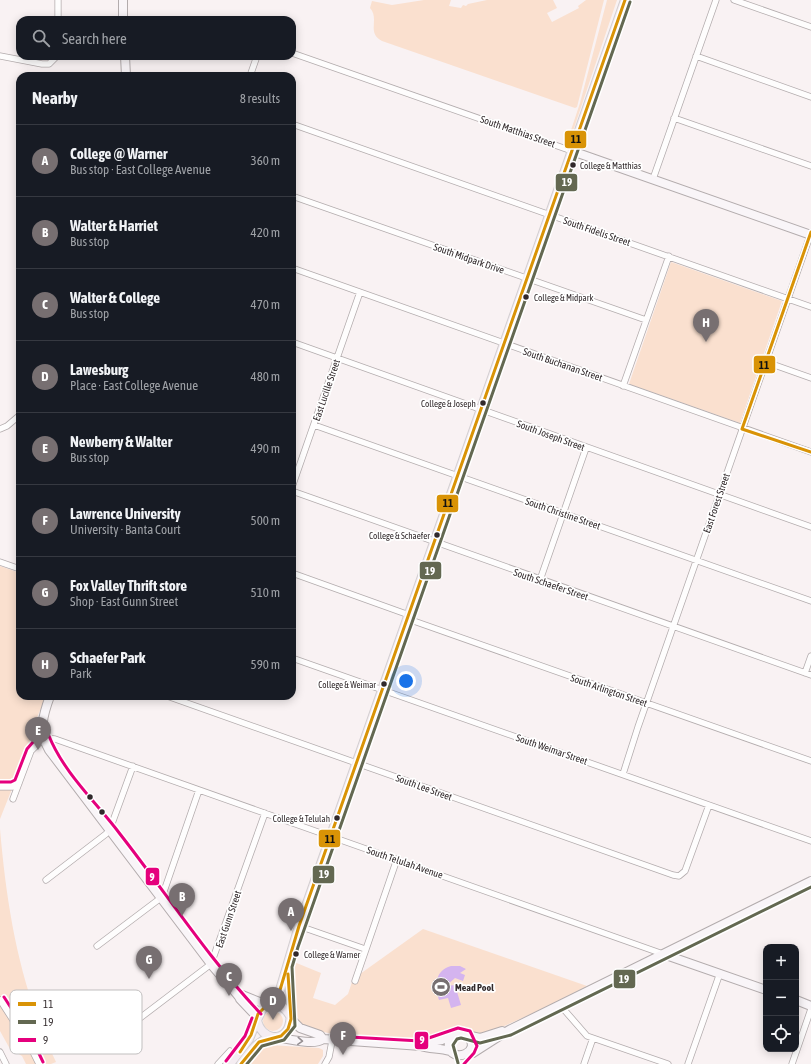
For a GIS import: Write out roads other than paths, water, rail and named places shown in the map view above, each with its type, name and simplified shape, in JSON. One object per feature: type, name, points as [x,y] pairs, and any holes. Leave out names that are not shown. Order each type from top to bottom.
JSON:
[{"type":"main road","points":[[230,1064],[249,1039],[260,1011],[278,994],[288,966],[299,926],[626,0]]},
{"type":"main road","points":[[241,1064],[255,1046],[286,1031],[290,1018],[288,966]]},
{"type":"main road","points":[[268,1005],[282,1007],[290,1018]]},
{"type":"main road","points":[[257,1019],[262,1032],[274,1037]]},
{"type":"street","points":[[58,0],[58,16]]},
{"type":"street","points":[[123,0],[124,16]]},
{"type":"street","points":[[653,179],[716,0]]},
{"type":"street","points":[[734,0],[811,27]]},
{"type":"street","name":"South Matthias Street","points":[[296,54],[811,234]]},
{"type":"street","points":[[0,56],[16,59]]},
{"type":"street","points":[[696,56],[811,97]]},
{"type":"street","points":[[21,60],[49,64],[53,60]]},
{"type":"street","points":[[125,60],[126,72]]},
{"type":"street","points":[[251,72],[256,60]]},
{"type":"street","points":[[674,118],[811,166]]},
{"type":"street","name":"South Fidelis Street","points":[[296,125],[811,307]]},
{"type":"street","name":"South Midpark Drive","points":[[296,197],[646,320]]},
{"type":"street","name":"East Forest Street","points":[[623,774],[646,703],[811,234]]},
{"type":"street","points":[[624,386],[669,256]]},
{"type":"street","name":"South Buchanan Street","points":[[296,269],[742,429],[811,452]]},
{"type":"street","name":"East Lucille Street","points":[[296,476],[360,292]]},
{"type":"street","name":"South Joseph Street","points":[[296,343],[811,527]]},
{"type":"street","points":[[766,362],[811,378]]},
{"type":"street","points":[[0,428],[7,426],[16,419]]},
{"type":"street","name":"South Christine Street","points":[[314,425],[811,601]]},
{"type":"street","points":[[540,580],[586,448]]},
{"type":"street","name":"South Schaefer Street","points":[[296,492],[811,676]]},
{"type":"street","points":[[0,562],[16,568]]},
{"type":"street","name":"South Arlington Street","points":[[296,575],[408,617],[811,761]]},
{"type":"street","points":[[805,673],[811,656]]},
{"type":"street","name":"South Weimar Street","points":[[296,659],[811,841]]},
{"type":"street","points":[[49,700],[42,724],[44,738],[49,750],[110,828],[211,964],[227,984],[239,995],[240,999],[257,1019]]},
{"type":"street","name":"South Lee Street","points":[[178,700],[673,876],[681,876],[685,871],[709,805]]},
{"type":"street","points":[[13,799],[31,750],[44,738]]},
{"type":"street","name":"South Telulah Avenue","points":[[44,738],[63,742],[133,766],[763,989]]},
{"type":"street","points":[[46,880],[106,834],[110,828],[133,766]]},
{"type":"street","points":[[0,787],[12,787],[19,783]]},
{"type":"street","points":[[97,946],[162,897],[199,790]]},
{"type":"street","name":"East Gunn Street","points":[[211,964],[265,813]]},
{"type":"street","points":[[355,981],[397,859]]},
{"type":"street","points":[[274,1037],[319,1042],[323,1039],[421,1046],[426,1048],[440,1048],[457,1056],[473,1053],[510,1030],[811,881]]},
{"type":"street","points":[[299,926],[365,949]]},
{"type":"street","points":[[142,1016],[211,964]]},
{"type":"street","points":[[688,1064],[720,973]]},
{"type":"street","points":[[239,995],[268,1005]]},
{"type":"street","points":[[0,1000],[10,1015]]},
{"type":"street","points":[[799,1001],[811,1006]]},
{"type":"street","points":[[560,1005],[584,1034],[668,1064]]},
{"type":"street","points":[[792,1064],[811,1009]]},
{"type":"street","points":[[290,1018],[300,1028],[320,1035],[323,1039]]},
{"type":"street","points":[[421,1046],[461,1033],[482,1038],[510,1030]]},
{"type":"street","points":[[453,1064],[448,1044],[454,1035]]},
{"type":"street","points":[[458,1064],[472,1045],[467,1035]]},
{"type":"street","points":[[584,1064],[593,1038]]},
{"type":"street","points":[[325,1064],[329,1056],[332,1040]]},
{"type":"street","points":[[218,1064],[230,1051]]},
{"type":"street","points":[[0,1052],[6,1064]]},
{"type":"street","points":[[34,1054],[39,1064]]},
{"type":"place","name":"College & Matthias","points":[[573,165]]},
{"type":"place","name":"College & Midpark","points":[[526,297]]},
{"type":"place","name":"Schaefer Park","points":[[706,342]]},
{"type":"place","name":"College & Joseph","points":[[483,403]]},
{"type":"place","name":"College & Schaefer","points":[[437,535]]},
{"type":"place","name":"College & Weimar","points":[[384,684]]},
{"type":"place","name":"Newberry & Walter","points":[[38,750]]},
{"type":"place","name":"College & Telulah","points":[[337,818]]},
{"type":"place","name":"Walter & Harriet","points":[[182,916]]},
{"type":"place","name":"College @ Warner","points":[[291,931]]},
{"type":"place","name":"College & Warner","points":[[296,954]]},
{"type":"place","name":"Fox Valley Thrift store","points":[[149,979]]},
{"type":"place","name":"Mead Pool","points":[[441,987]]},
{"type":"place","name":"Walter & College","points":[[229,996]]},
{"type":"place","name":"Lawesburg","points":[[273,1020]]},
{"type":"place","name":"Lawrence University","points":[[343,1055]]}]
